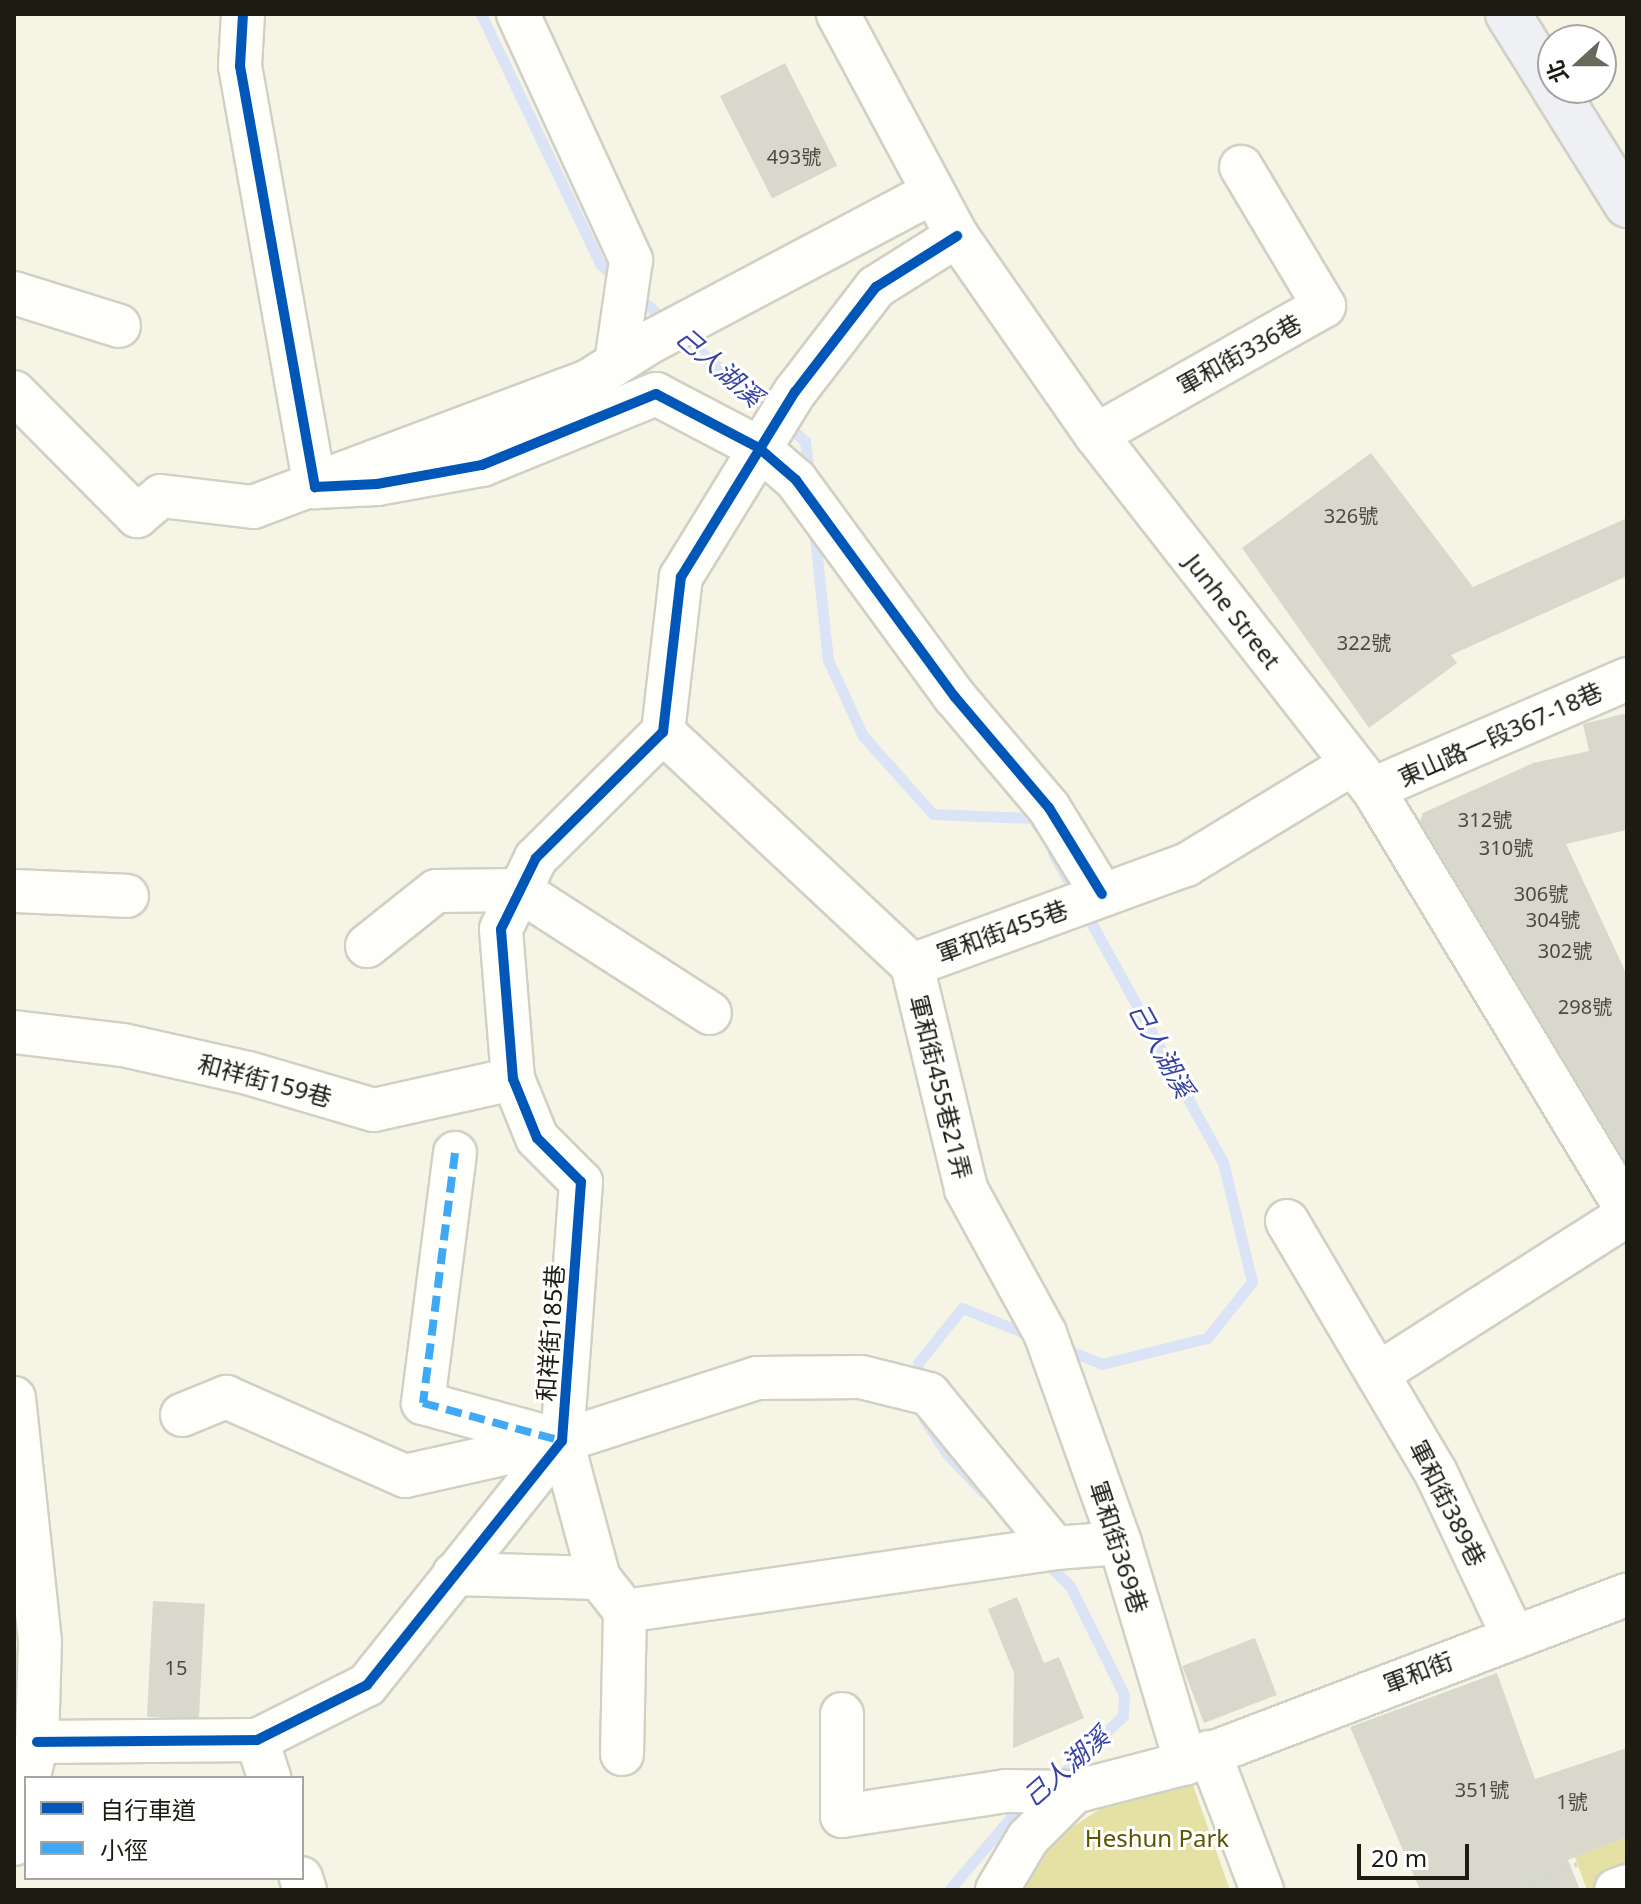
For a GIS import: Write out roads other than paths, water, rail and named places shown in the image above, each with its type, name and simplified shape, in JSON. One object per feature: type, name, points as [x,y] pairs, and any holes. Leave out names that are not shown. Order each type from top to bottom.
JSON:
[{"type":"main road","points":[[1508,14],[1537,60]]},
{"type":"main road","points":[[1565,104],[1627,205]]},
{"type":"street","points":[[243,14],[240,66],[315,487]]},
{"type":"street","points":[[518,14],[631,260],[630,342]]},
{"type":"street","name":"Junhe Street","points":[[838,14],[931,193],[957,236],[1096,435],[1362,777],[1627,1213]]},
{"type":"street","name":"軍和街336巷","points":[[1096,435],[1324,306],[1241,167]]},
{"type":"street","points":[[14,392],[137,516],[161,496],[253,507],[315,487],[590,380],[630,342],[699,317],[931,193]]},
{"type":"street","points":[[663,732],[681,577],[795,392],[876,287],[957,236]]},
{"type":"street","points":[[14,293],[119,326]]},
{"type":"street","points":[[315,487],[377,484],[482,465],[656,394],[765,440],[955,697],[1049,808],[1077,903]]},
{"type":"street","name":"東山路一段367-18巷","points":[[1362,777],[1627,679]]},
{"type":"street","name":"軍和街455巷","points":[[663,732],[912,965],[1186,865],[1362,777]]},
{"type":"street","name":"和祥街185巷","points":[[599,1578],[562,1441],[581,1182],[537,1138],[513,1079],[501,929],[536,858],[663,732]]},
{"type":"street","points":[[367,946],[436,891],[519,890],[710,1013]]},
{"type":"street","points":[[14,891],[127,896]]},
{"type":"street","name":"軍和街455巷21弄","points":[[912,965],[966,1189],[1051,1351]]},
{"type":"street","name":"和祥街159巷","points":[[14,1032],[123,1045],[248,1073],[374,1110],[513,1079]]},
{"type":"street","points":[[455,1153],[423,1403],[562,1441]]},
{"type":"street","points":[[1379,1373],[1627,1213]]},
{"type":"street","name":"軍和街389巷","points":[[1287,1221],[1436,1473],[1513,1636]]},
{"type":"street","name":"軍和街369巷","points":[[1051,1351],[1198,1757],[1262,1890]]},
{"type":"street","points":[[182,1415],[226,1397],[405,1476],[562,1441],[757,1378],[861,1377],[929,1394],[1038,1551]]},
{"type":"street","points":[[14,1398],[40,1642],[33,1760],[263,1759],[367,1685],[562,1441]]},
{"type":"street","points":[[625,1611],[1038,1551],[1120,1543]]},
{"type":"street","points":[[454,1574],[599,1578],[625,1611],[622,1754]]},
{"type":"street","name":"軍和街","points":[[1063,1793],[1198,1757],[1627,1595]]},
{"type":"street","points":[[842,1714],[842,1816],[1006,1791],[1063,1793]]},
{"type":"street","points":[[997,1890],[1028,1838],[1063,1793]]},
{"type":"street","points":[[14,1844],[24,1799]]},
{"type":"street","points":[[1616,1890],[1627,1886]]},
{"type":"waterway","name":"己人湖溪","points":[[481,14],[600,264],[620,282]]},
{"type":"waterway","name":"己人湖溪","points":[[636,295],[668,323]]},
{"type":"waterway","name":"己人湖溪","points":[[681,335],[805,441],[809,476]]},
{"type":"waterway","name":"己人湖溪","points":[[814,529],[828,660],[863,736],[933,814],[1033,818],[1038,827]]},
{"type":"waterway","name":"己人湖溪","points":[[1053,853],[1223,1162],[1252,1282],[1207,1338],[1102,1364],[1063,1348]]},
{"type":"waterway","name":"己人湖溪","points":[[918,1384],[918,1363],[962,1308],[1032,1336]]},
{"type":"waterway","name":"己人湖溪","points":[[924,1419],[947,1454],[984,1493]]},
{"type":"waterway","name":"己人湖溪","points":[[1043,1559],[1070,1586],[1124,1695],[1123,1716],[1055,1781]]},
{"type":"waterway","name":"己人湖溪","points":[[949,1890],[1024,1802]]},
{"type":"park label","name":"Heshun Park","points":[[1157,1838]]}]
